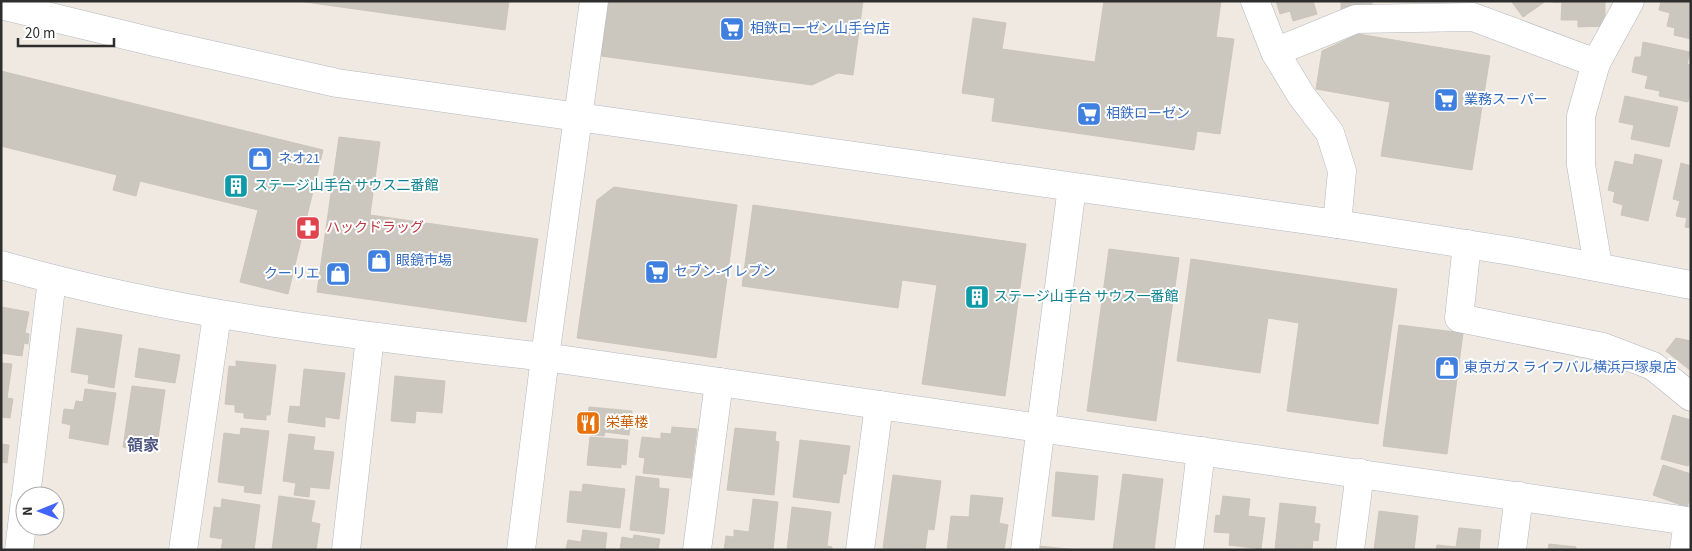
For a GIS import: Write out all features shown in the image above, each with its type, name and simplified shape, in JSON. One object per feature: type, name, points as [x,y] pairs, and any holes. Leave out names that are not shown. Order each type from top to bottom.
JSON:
[{"type":"street","points":[[521,550],[544,357],[594,1]]},
{"type":"street","points":[[1255,1],[1276,52],[1301,95],[1330,133],[1342,171],[1337,224]]},
{"type":"street","points":[[1598,266],[1581,155],[1581,116],[1596,63],[1630,1]]},
{"type":"street","points":[[1,5],[158,44],[337,83],[1337,224],[1598,266],[1691,286]]},
{"type":"street","points":[[1276,52],[1356,19],[1473,17],[1596,63]]},
{"type":"street","points":[[1026,550],[1072,187]]},
{"type":"street","points":[[1468,244],[1459,318],[1603,347],[1653,366],[1691,397]]},
{"type":"street","points":[[1,265],[52,279],[217,315],[370,337],[544,357],[1688,521],[1684,550]]},
{"type":"street","points":[[27,486],[52,279]]},
{"type":"street","points":[[183,550],[217,315]]},
{"type":"street","points":[[346,550],[370,337]]},
{"type":"street","points":[[697,550],[719,382]]},
{"type":"street","points":[[860,550],[879,405]]},
{"type":"street","points":[[1189,550],[1201,451]]},
{"type":"street","points":[[1350,550],[1360,474]]},
{"type":"street","points":[[1512,550],[1519,496]]},
{"type":"street","points":[[19,550],[21,536]]},
{"type":"building","points":[[298,1],[509,1],[505,30]]},
{"type":"building","name":"相鉄ローゼン山手台店","points":[[608,1],[863,1],[853,75],[838,73],[812,85],[601,56]]},
{"type":"building","points":[[1104,1],[1221,1],[1216,37],[1234,39],[1220,134],[1197,131],[1194,150],[992,121],[995,98],[962,93],[973,18],[1006,23],[1002,49],[1095,62]]},
{"type":"building","points":[[1276,1],[1313,1],[1317,14],[1293,21],[1290,11],[1280,14]]},
{"type":"building","points":[[1341,1],[1372,1],[1372,11],[1341,12]]},
{"type":"building","points":[[1511,1],[1546,1],[1523,17]]},
{"type":"building","points":[[1605,1],[1605,26],[1578,27],[1578,20],[1561,20],[1562,2],[1553,2]]},
{"type":"building","points":[[1661,1],[1691,1],[1691,39],[1674,35],[1675,28],[1667,26],[1670,13],[1659,10]]},
{"type":"building","points":[[1358,34],[1490,56],[1472,170],[1381,156],[1390,102],[1316,89],[1322,51]]},
{"type":"building","points":[[1643,42],[1690,52],[1687,64],[1691,65],[1691,97],[1689,97],[1688,102],[1659,96],[1660,91],[1645,88],[1648,76],[1632,72],[1635,57],[1641,57]]},
{"type":"building","name":"ステージ山手台 サウス二番館","points":[[1,71],[323,150],[288,294],[240,282],[258,210],[140,181],[136,196],[113,190],[117,175],[1,146]]},
{"type":"building","points":[[1625,96],[1678,107],[1669,147],[1631,139],[1634,125],[1619,122]]},
{"type":"building","points":[[339,137],[380,142],[370,215],[538,239],[526,322],[317,292]]},
{"type":"building","points":[[1635,154],[1662,160],[1648,221],[1621,215],[1623,205],[1613,202],[1615,192],[1608,190],[1615,161],[1633,165]]},
{"type":"building","points":[[1681,163],[1691,166],[1691,228],[1685,227],[1687,218],[1676,216],[1680,201],[1673,199]]},
{"type":"building","name":"セブン-イレブン","points":[[614,187],[737,205],[716,358],[577,338],[597,200]]},
{"type":"building","name":"ステージ山手台 サウス一番館","points":[[753,205],[1026,244],[1005,396],[922,384],[937,285],[902,280],[898,308],[742,286]]},
{"type":"building","points":[[1109,249],[1179,258],[1156,421],[1087,411]]},
{"type":"building","points":[[1191,259],[1397,289],[1378,424],[1287,411],[1299,323],[1268,318],[1260,373],[1177,361]]},
{"type":"building","points":[[1,307],[29,312],[25,333],[29,334],[28,344],[24,343],[22,356],[1,353]]},
{"type":"building","points":[[1399,325],[1463,333],[1447,454],[1383,446]]},
{"type":"building","points":[[77,328],[122,335],[114,388],[88,383],[89,375],[71,372]]},
{"type":"building","points":[[1676,338],[1691,341],[1691,371],[1666,351]]},
{"type":"building","points":[[139,348],[180,355],[175,383],[135,377]]},
{"type":"building","points":[[236,361],[276,365],[270,415],[266,415],[266,420],[244,418],[244,413],[235,412],[235,405],[225,404],[229,366],[236,367]]},
{"type":"building","points":[[1,363],[12,364],[7,398],[13,399],[10,418],[1,417]]},
{"type":"building","points":[[304,369],[345,373],[339,419],[325,417],[325,427],[288,422],[290,406],[300,407]]},
{"type":"building","points":[[395,376],[445,381],[442,413],[416,411],[415,423],[391,421]]},
{"type":"building","points":[[132,386],[165,390],[156,452],[123,447]]},
{"type":"building","points":[[85,389],[116,393],[108,445],[69,438],[71,425],[62,423],[64,409],[74,410],[76,401],[83,402]]},
{"type":"building","points":[[589,407],[632,411],[629,435],[605,432],[604,436],[586,434]]},
{"type":"building","points":[[1673,415],[1691,420],[1691,456],[1688,466],[1661,459]]},
{"type":"building","points":[[672,427],[697,429],[691,478],[643,473],[645,458],[639,457],[642,437],[661,439],[661,433],[671,434]]},
{"type":"building","points":[[241,428],[269,431],[261,494],[244,492],[245,486],[218,482],[224,433],[240,435]]},
{"type":"building","points":[[735,428],[776,432],[775,441],[779,442],[774,495],[727,490]]},
{"type":"building","points":[[289,434],[315,437],[313,450],[334,452],[329,489],[310,487],[309,497],[294,495],[296,483],[283,481]]},
{"type":"building","points":[[590,437],[628,440],[626,465],[621,464],[621,468],[587,465]]},
{"type":"building","points":[[800,440],[850,446],[846,474],[843,474],[839,503],[793,497]]},
{"type":"building","points":[[1,444],[9,445],[7,463],[1,462]]},
{"type":"building","points":[[1663,465],[1691,474],[1691,497],[1687,507],[1653,495]]},
{"type":"building","points":[[1056,472],[1098,476],[1094,520],[1052,516]]},
{"type":"building","points":[[1123,474],[1163,479],[1154,550],[1113,550]]},
{"type":"building","points":[[893,475],[941,481],[934,530],[928,529],[925,550],[883,548]]},
{"type":"building","points":[[636,476],[659,479],[659,488],[669,489],[664,534],[630,530]]},
{"type":"building","points":[[583,484],[625,489],[620,528],[567,522],[570,491],[582,492]]},
{"type":"building","points":[[971,495],[1003,498],[999,523],[1008,525],[1004,550],[947,550],[951,516],[969,517]]},
{"type":"building","points":[[279,496],[315,501],[311,522],[320,524],[316,550],[272,550]]},
{"type":"building","points":[[1223,496],[1250,499],[1248,516],[1265,518],[1261,549],[1229,545],[1230,533],[1214,532],[1216,515],[1220,516]]},
{"type":"building","points":[[222,499],[260,505],[254,550],[221,550],[223,539],[210,537],[214,507],[221,508]]},
{"type":"building","points":[[753,499],[778,502],[773,550],[724,550],[726,536],[734,537],[734,530],[749,532]]},
{"type":"building","points":[[1280,503],[1316,507],[1314,523],[1320,524],[1318,541],[1313,540],[1312,550],[1275,549]]},
{"type":"building","points":[[792,507],[831,512],[827,546],[832,547],[832,550],[787,550]]},
{"type":"building","points":[[1379,511],[1418,516],[1414,550],[1374,550]]},
{"type":"building","points":[[1459,528],[1481,530],[1479,550],[1436,550],[1437,545],[1456,547]]},
{"type":"building","points":[[583,530],[607,533],[605,550],[566,550],[568,540],[581,542]]},
{"type":"building","points":[[634,535],[660,539],[658,550],[620,550],[622,537],[633,539]]},
{"type":"building","points":[[1549,544],[1576,547],[1576,550],[1548,550]]},
{"type":"building","points":[[1038,546],[1078,550],[1037,550]]},
{"type":"place","name":"相鉄ローゼン山手台店","points":[[732,29]]},
{"type":"place","name":"業務スーパー","points":[[1446,100]]},
{"type":"place","name":"相鉄ローゼン","points":[[1089,114]]},
{"type":"place","name":"ネオ21","points":[[260,159]]},
{"type":"place","name":"ステージ山手台 サウス二番館","points":[[236,186]]},
{"type":"place","name":"ハックドラッグ","points":[[308,228]]},
{"type":"place","name":"眼鏡市場","points":[[379,261]]},
{"type":"place","name":"セブン-イレブン","points":[[657,272]]},
{"type":"place","name":"クーリエ","points":[[338,274]]},
{"type":"place","name":"ステージ山手台 サウス一番館","points":[[977,297]]},
{"type":"place","name":"東京ガス ライフバル横浜戸塚泉店","points":[[1447,368]]},
{"type":"place","name":"栄華楼","points":[[588,423]]},
{"type":"district","name":"領家","points":[[143,446]]}]
